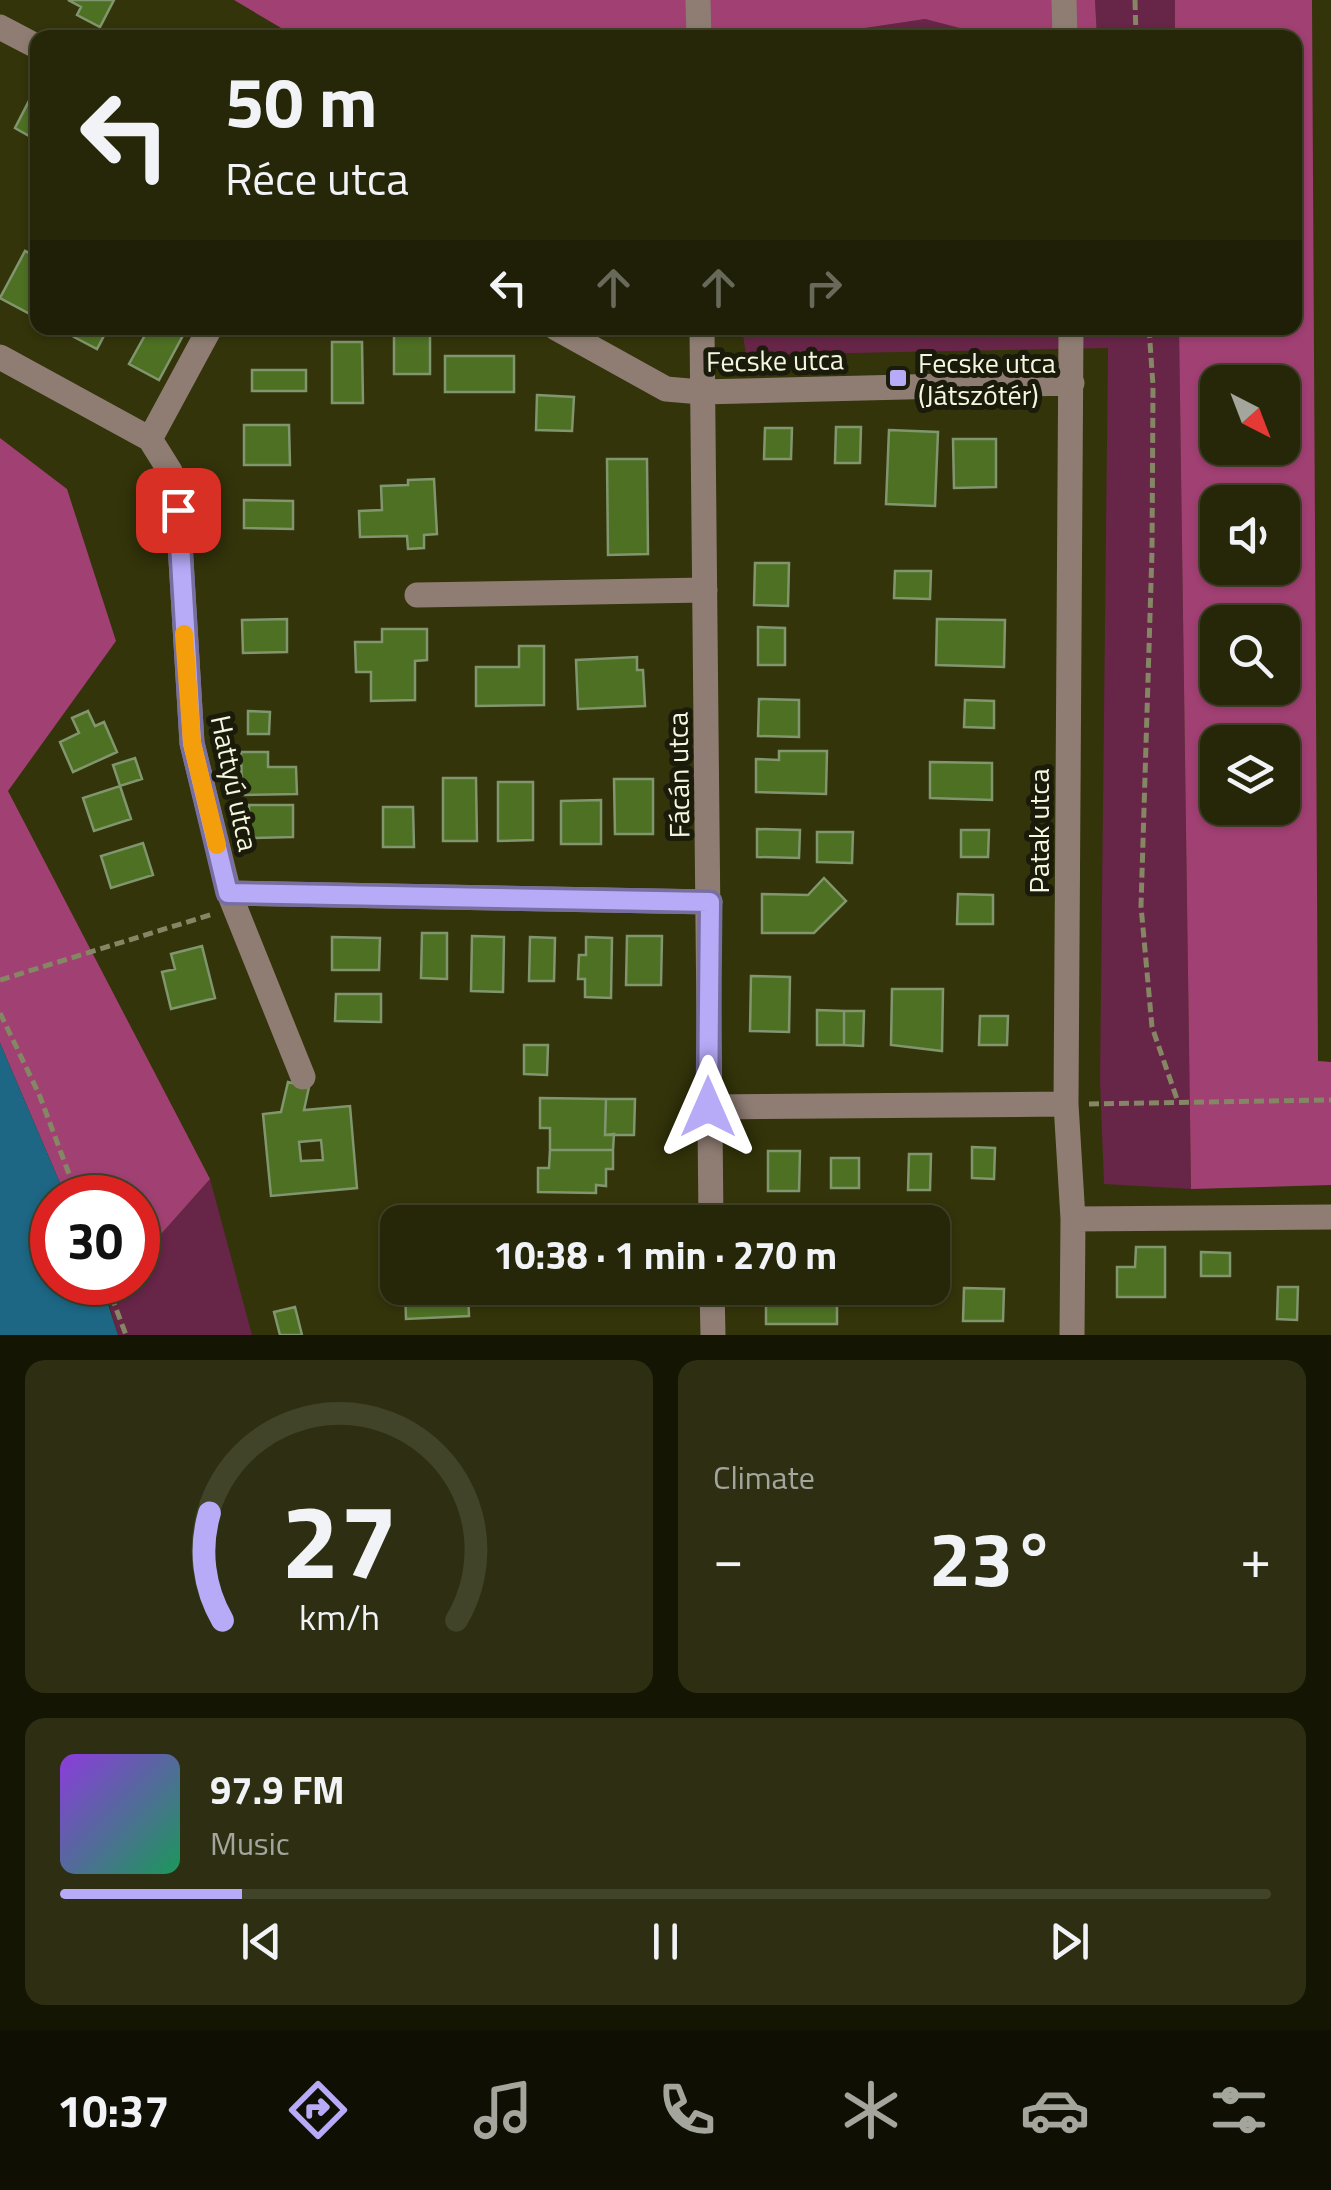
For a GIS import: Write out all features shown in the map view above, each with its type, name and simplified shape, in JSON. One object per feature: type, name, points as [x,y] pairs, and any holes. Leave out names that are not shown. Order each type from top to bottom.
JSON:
[{"type":"street","points":[[698,0],[698,30]]},
{"type":"street","points":[[1064,0],[1064,30]]},
{"type":"street","points":[[0,27],[30,43]]},
{"type":"street","points":[[0,357],[150,439],[206,335]]},
{"type":"street","name":"Fecske utca","points":[[569,335],[666,388],[701,392],[1072,384]]},
{"type":"street","name":"Fácán utca","points":[[702,335],[710,902],[710,1205]]},
{"type":"street","name":"Patak utca","points":[[1071,335],[1066,1104],[1073,1219],[1072,1335]]},
{"type":"street","name":"Hattyú utca","points":[[150,439],[170,471],[178,510],[192,743],[232,901],[303,1077]]},
{"type":"street","points":[[417,595],[705,590]]},
{"type":"street","points":[[232,901],[710,902]]},
{"type":"street","points":[[708,1107],[1066,1104]]},
{"type":"street","points":[[1073,1219],[1331,1218]]},
{"type":"street","points":[[712,1305],[713,1335]]},
{"type":"path","points":[[1135,0],[1136,30]]},
{"type":"path","points":[[1149,335],[1152,551],[1141,906],[1152,1028],[1178,1102]]},
{"type":"path","points":[[0,980],[232,901]]},
{"type":"path","points":[[0,1013],[39,1094],[69,1175]]},
{"type":"path","points":[[1066,1104],[1331,1100]]},
{"type":"path","points":[[115,1305],[126,1335]]},
{"type":"shaded area","points":[[234,0],[1095,0],[1097,30],[967,30],[925,19],[852,30],[285,30]]},
{"type":"shaded area","points":[[1095,0],[1175,0],[1175,30],[1097,30]]},
{"type":"shaded area","points":[[1175,0],[1312,0],[1318,1061],[1331,1062],[1331,1185],[1191,1189],[1179,335],[1302,335],[1302,30],[1175,30]]},
{"type":"shaded area","points":[[925,19],[968,30],[852,30]]},
{"type":"shaded area","points":[[743,335],[1179,335],[1191,1189],[1104,1184],[1100,1080],[1108,348],[746,355]]},
{"type":"shaded area","points":[[0,438],[67,489],[116,641],[8,791],[210,1179],[160,1235],[160,1175],[57,1175],[0,1043]]},
{"type":"shaded area","points":[[210,1179],[252,1335],[118,1335],[109,1305],[160,1305],[160,1235]]},
{"type":"water","points":[[0,1043],[57,1175],[30,1175],[30,1305],[108,1305],[118,1335],[0,1335]]},
{"type":"building","points":[[68,0],[114,0],[100,27],[77,15],[81,7]]},
{"type":"building","points":[[30,99],[30,137],[15,128]]},
{"type":"building","points":[[25,251],[30,253],[30,314],[0,298]]},
{"type":"building","points":[[75,335],[104,335],[97,349]]},
{"type":"building","points":[[145,335],[183,335],[159,380],[129,364]]},
{"type":"building","points":[[394,335],[430,335],[430,374],[394,374]]},
{"type":"building","points":[[332,342],[362,342],[363,403],[332,403]]},
{"type":"building","points":[[445,356],[514,356],[514,392],[445,392]]},
{"type":"building","points":[[252,370],[306,370],[306,391],[252,391]]},
{"type":"building","points":[[537,395],[574,397],[572,431],[536,430]]},
{"type":"building","points":[[244,425],[289,425],[290,465],[244,465]]},
{"type":"building","points":[[836,427],[861,427],[860,463],[835,463]]},
{"type":"building","points":[[765,428],[792,428],[791,459],[764,459]]},
{"type":"building","points":[[889,430],[938,432],[935,506],[886,504]]},
{"type":"building","points":[[953,439],[996,439],[996,487],[954,488]]},
{"type":"building","points":[[607,459],[647,459],[648,554],[608,555]]},
{"type":"building","points":[[434,479],[437,534],[424,535],[424,548],[408,549],[407,536],[360,537],[359,511],[382,510],[381,486]]},
{"type":"building","points":[[244,500],[293,501],[293,529],[244,528]]},
{"type":"building","points":[[755,563],[789,563],[788,606],[754,605]]},
{"type":"building","points":[[895,571],[931,571],[930,599],[894,598]]},
{"type":"building","points":[[287,619],[287,652],[243,653],[242,620]]},
{"type":"building","points":[[937,619],[1005,620],[1004,667],[936,665]]},
{"type":"building","points":[[758,627],[785,628],[785,665],[758,665]]},
{"type":"building","points":[[382,629],[427,629],[427,660],[415,661],[415,700],[371,701],[371,672],[356,672],[355,642],[382,642]]},
{"type":"building","points":[[519,646],[544,646],[544,705],[476,706],[476,667],[519,667]]},
{"type":"building","points":[[637,657],[637,670],[643,670],[645,706],[578,709],[576,660]]},
{"type":"building","points":[[759,699],[799,700],[799,737],[758,736]]},
{"type":"building","points":[[965,700],[994,701],[994,728],[964,727]]},
{"type":"building","points":[[88,711],[95,726],[104,722],[117,752],[73,772],[60,742],[79,733],[72,718]]},
{"type":"building","points":[[248,711],[270,712],[269,734],[248,734]]},
{"type":"building","points":[[779,751],[827,751],[826,794],[756,792],[756,759],[779,760]]},
{"type":"building","points":[[241,752],[268,752],[268,767],[296,767],[297,794],[242,795]]},
{"type":"building","points":[[135,758],[142,779],[120,786],[113,765]]},
{"type":"building","points":[[930,762],[992,763],[992,800],[930,798]]},
{"type":"building","points":[[443,778],[476,778],[477,841],[443,841]]},
{"type":"building","points":[[614,779],[653,779],[653,834],[615,834]]},
{"type":"building","points":[[498,782],[533,782],[533,840],[498,841]]},
{"type":"building","points":[[120,786],[131,819],[94,831],[83,798]]},
{"type":"building","points":[[601,800],[601,844],[561,844],[561,801]]},
{"type":"building","points":[[249,805],[293,805],[293,837],[249,838]]},
{"type":"building","points":[[383,807],[413,807],[414,847],[383,847]]},
{"type":"building","points":[[757,829],[800,830],[799,858],[757,857]]},
{"type":"building","points":[[961,830],[989,830],[988,857],[961,857]]},
{"type":"building","points":[[817,832],[853,832],[852,863],[817,862]]},
{"type":"building","points":[[143,843],[153,875],[111,888],[101,856]]},
{"type":"building","points":[[824,878],[846,901],[814,933],[762,933],[762,894],[808,895]]},
{"type":"building","points":[[958,894],[993,895],[993,924],[957,924]]},
{"type":"building","points":[[422,933],[447,933],[447,979],[421,978]]},
{"type":"building","points":[[472,936],[504,937],[503,992],[471,991]]},
{"type":"building","points":[[627,936],[662,936],[661,985],[626,985]]},
{"type":"building","points":[[332,937],[380,938],[379,970],[332,970]]},
{"type":"building","points":[[530,937],[555,938],[554,981],[529,981]]},
{"type":"building","points":[[586,937],[612,938],[611,998],[585,997],[585,979],[578,979],[579,955],[586,955]]},
{"type":"building","points":[[202,946],[215,998],[171,1009],[162,972],[175,969],[171,954]]},
{"type":"building","points":[[751,976],[790,977],[789,1032],[750,1031]]},
{"type":"building","points":[[892,989],[943,989],[942,1051],[891,1045]]},
{"type":"building","points":[[336,994],[381,994],[381,1022],[335,1021]]},
{"type":"building","points":[[817,1010],[844,1011],[844,1045],[817,1045]]},
{"type":"building","points":[[844,1011],[864,1011],[863,1046],[844,1045]]},
{"type":"building","points":[[980,1016],[1008,1016],[1007,1045],[979,1045]]},
{"type":"building","points":[[524,1045],[548,1045],[547,1075],[524,1074]]},
{"type":"building","points":[[288,1082],[309,1087],[304,1110],[350,1106],[357,1188],[271,1196],[263,1114],[281,1112]],"holes":[[[321,1140],[323,1160],[301,1161],[299,1142]]]},
{"type":"building","points":[[540,1098],[606,1099],[605,1135],[614,1134],[613,1150],[550,1150],[550,1128],[540,1128]]},
{"type":"building","points":[[606,1099],[635,1099],[634,1135],[605,1135]]},
{"type":"building","points":[[972,1147],[995,1148],[994,1179],[972,1178]]},
{"type":"building","points":[[550,1150],[613,1150],[613,1169],[606,1169],[606,1186],[596,1185],[596,1193],[538,1192],[538,1168],[549,1168]]},
{"type":"building","points":[[768,1151],[800,1151],[799,1191],[768,1191]]},
{"type":"building","points":[[909,1154],[931,1154],[930,1190],[908,1190]]},
{"type":"building","points":[[831,1158],[859,1158],[859,1188],[831,1188]]},
{"type":"building","points":[[1136,1247],[1165,1247],[1165,1297],[1117,1297],[1117,1267],[1135,1267]]},
{"type":"building","points":[[1201,1252],[1230,1253],[1230,1276],[1201,1276]]},
{"type":"building","points":[[1278,1287],[1298,1287],[1297,1320],[1277,1319]]},
{"type":"building","points":[[964,1288],[1004,1289],[1003,1321],[963,1321]]},
{"type":"building","points":[[406,1305],[469,1305],[469,1316],[406,1319]]},
{"type":"building","points":[[766,1305],[837,1305],[837,1324],[766,1324]]},
{"type":"building","points":[[295,1307],[302,1335],[280,1335],[274,1312]]},
{"type":"slow traffic","points":[[184,634],[192,743],[217,845]]},
{"type":"place","name":"Fecske utca (Játszótér)","points":[[898,378]]},
{"type":"route","points":[[178,510],[192,743],[228,893],[710,902],[708,1107]]}]
